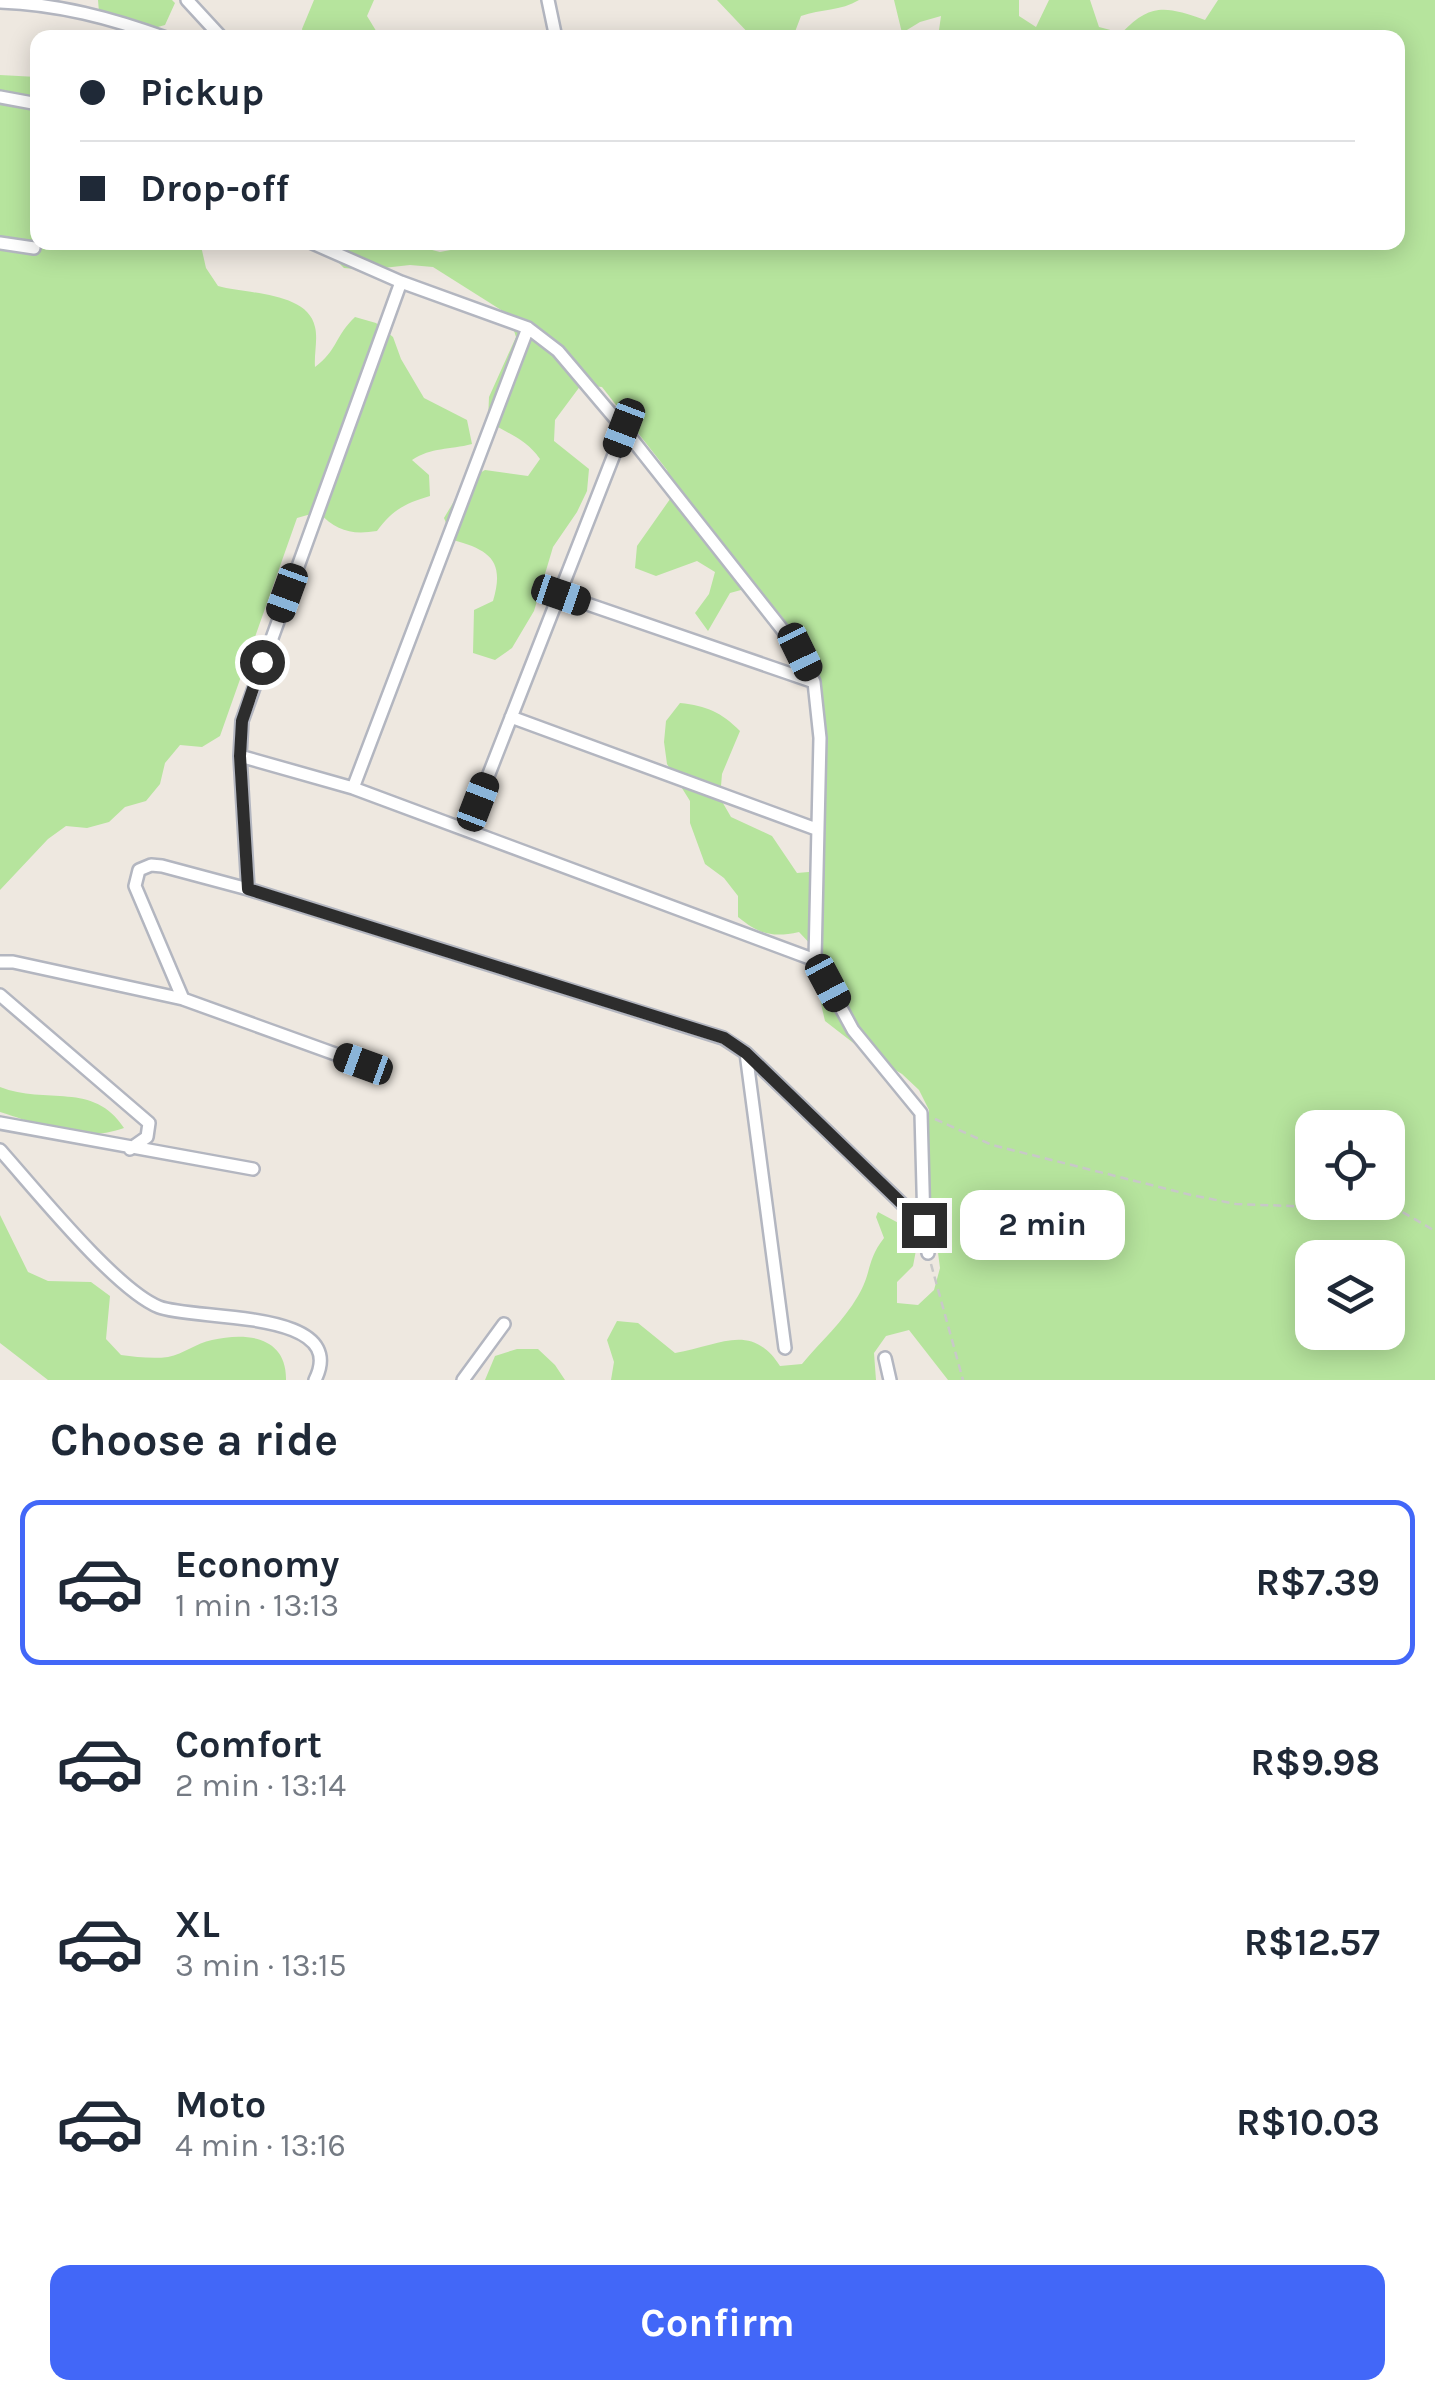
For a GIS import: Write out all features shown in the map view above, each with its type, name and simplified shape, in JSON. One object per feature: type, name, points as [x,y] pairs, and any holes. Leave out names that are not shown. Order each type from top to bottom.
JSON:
[{"type":"street","points":[[187,0],[215,30]]},
{"type":"street","points":[[548,0],[554,30]]},
{"type":"street","points":[[0,2],[42,4],[94,14],[142,30]]},
{"type":"street","points":[[0,97],[30,103]]},
{"type":"street","points":[[0,243],[30,247]]},
{"type":"street","points":[[328,250],[401,282],[528,328],[558,350],[800,652],[814,682],[820,738],[815,960],[853,1030],[921,1113],[928,1253]]},
{"type":"street","points":[[248,889],[240,756],[242,721],[401,282]]},
{"type":"street","points":[[353,788],[528,328]]},
{"type":"street","points":[[467,830],[624,428]]},
{"type":"street","points":[[561,595],[814,682]]},
{"type":"street","points":[[511,718],[816,829]]},
{"type":"street","points":[[240,756],[353,788],[815,960]]},
{"type":"street","points":[[182,999],[135,886],[138,870],[151,865],[248,889],[703,1030],[746,1053],[924,1225]]},
{"type":"street","points":[[0,962],[182,999],[363,1064]]},
{"type":"street","points":[[0,995],[149,1124],[147,1137],[130,1149]]},
{"type":"street","points":[[746,1053],[785,1348]]},
{"type":"street","points":[[0,1123],[253,1169]]},
{"type":"street","points":[[0,1150],[76,1234],[140,1296],[159,1307],[186,1313],[252,1320],[302,1332],[318,1350],[321,1362],[315,1380]]},
{"type":"street","points":[[468,1378],[504,1324]]},
{"type":"street","points":[[885,1358],[890,1380]]},
{"type":"path","points":[[921,1113],[992,1146],[1191,1195],[1236,1204],[1399,1210],[1435,1230]]},
{"type":"path","points":[[928,1253],[963,1380]]},
{"type":"green space","points":[[98,0],[175,3],[165,25],[124,30],[100,24]]},
{"type":"green space","points":[[314,0],[374,0],[367,16],[376,30],[302,29]]},
{"type":"green space","points":[[717,0],[859,0],[801,16],[796,30],[745,30]]},
{"type":"green space","points":[[894,0],[1019,0],[1019,16],[1036,27],[1049,0],[1090,0],[1099,27],[1110,30],[939,30],[941,16],[901,30]]},
{"type":"green space","points":[[1218,0],[1435,0],[1435,1380],[948,1380],[909,1330],[886,1336],[874,1353],[876,1380],[611,1380],[614,1362],[607,1340],[617,1321],[638,1323],[675,1353],[746,1340],[769,1352],[780,1366],[802,1364],[846,1314],[862,1288],[884,1238],[876,1217],[878,1212],[906,1227],[917,1245],[913,1266],[897,1282],[897,1303],[918,1305],[934,1290],[940,1268],[928,1178],[929,1110],[919,1090],[902,1074],[825,1021],[816,950],[799,932],[766,933],[738,917],[738,896],[724,878],[705,864],[690,823],[690,801],[667,764],[666,721],[680,703],[706,708],[740,731],[722,774],[720,798],[731,817],[772,836],[797,873],[820,871],[812,764],[821,719],[809,679],[796,662],[783,618],[752,587],[730,593],[708,631],[695,613],[709,594],[715,572],[697,561],[656,576],[635,568],[637,546],[675,492],[667,470],[602,387],[581,385],[555,420],[554,441],[589,469],[587,491],[553,547],[534,611],[512,648],[495,660],[473,653],[474,610],[493,601],[497,576],[485,553],[453,540],[444,518],[466,481],[485,470],[528,476],[540,459],[523,442],[488,421],[489,397],[516,337],[509,315],[433,267],[344,268],[326,250],[1405,250],[1405,30],[1125,30],[1142,16],[1160,10],[1205,20]]},
{"type":"green space","points":[[0,75],[30,77],[30,250],[202,250],[206,268],[218,286],[275,296],[301,307],[310,316],[316,332],[315,367],[355,317],[376,323],[393,337],[424,398],[467,420],[472,444],[434,451],[412,460],[429,475],[430,496],[400,508],[377,531],[345,530],[318,512],[297,518],[220,736],[202,747],[180,745],[165,763],[160,784],[146,801],[125,807],[109,822],[87,828],[66,826],[48,839],[0,890]]},
{"type":"green space","points":[[0,1087],[84,1099],[112,1113],[124,1128],[76,1133],[0,1112]]},
{"type":"green space","points":[[0,1215],[28,1272],[48,1281],[91,1282],[110,1296],[106,1339],[121,1355],[168,1357],[212,1340],[251,1338],[262,1340],[280,1354],[286,1380],[48,1380],[0,1343]]},
{"type":"green space","points":[[517,1349],[538,1349],[565,1380],[485,1380],[495,1356]]},
{"type":"route","points":[[262,662],[242,721],[240,756],[248,889],[724,1038],[746,1053],[924,1225]]}]
